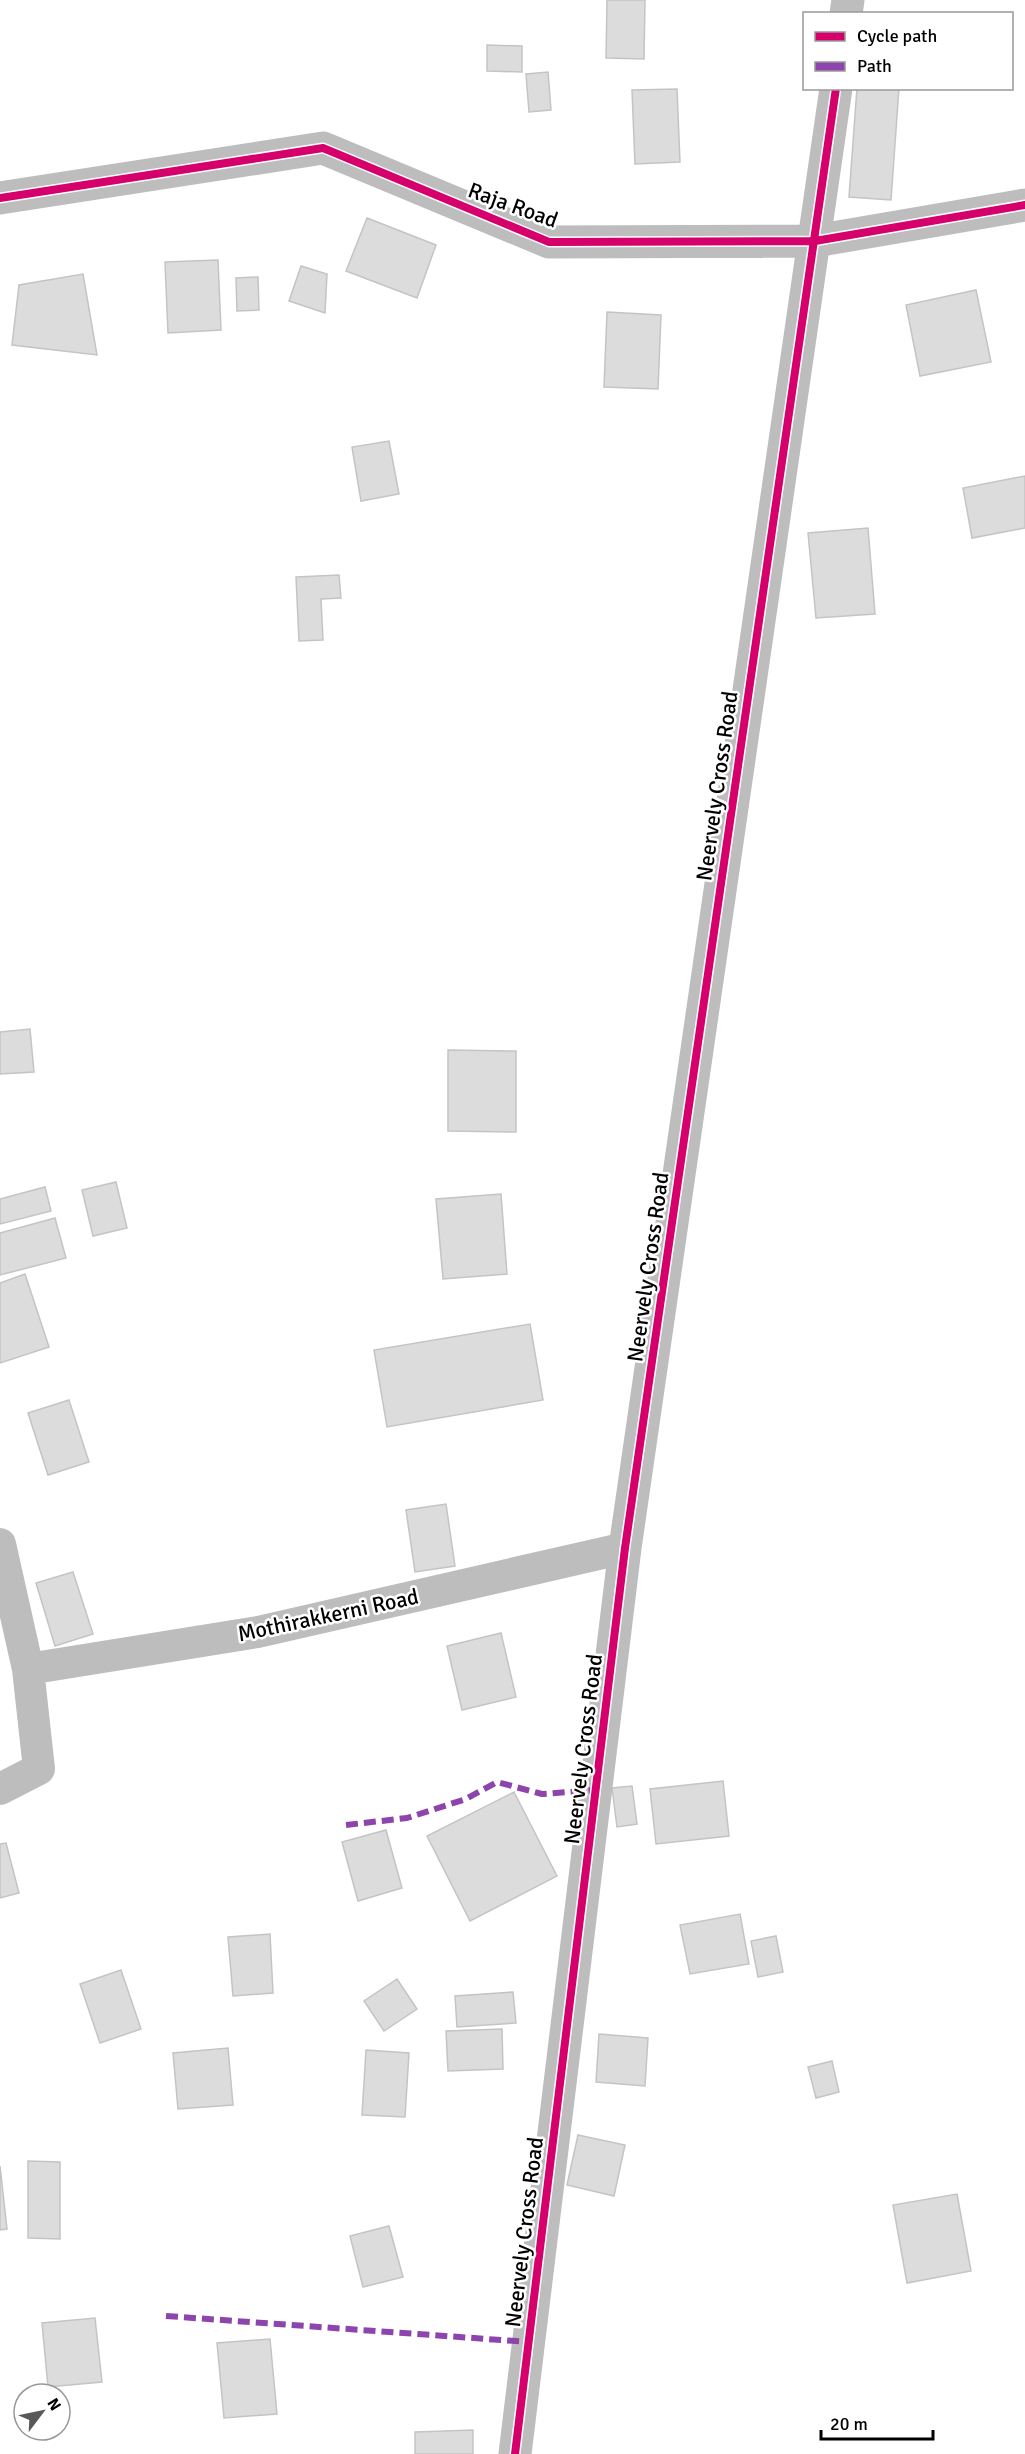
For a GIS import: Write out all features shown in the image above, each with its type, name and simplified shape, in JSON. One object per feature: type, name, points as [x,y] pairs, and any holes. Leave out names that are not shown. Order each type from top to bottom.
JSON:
[{"type":"street","name":"Neervely Cross Road","points":[[515,2454],[625,1548],[836,90]]},
{"type":"street","name":"Raja Road","points":[[0,198],[323,148],[549,242],[815,240],[1025,205]]},
{"type":"street","points":[[0,1544],[28,1669],[39,1769],[0,1789]]},
{"type":"street","name":"Mothirakkerni Road","points":[[28,1669],[258,1632],[625,1548]]},
{"type":"building","points":[[607,0],[645,0],[644,59],[606,58]]},
{"type":"building","points":[[487,45],[522,46],[522,72],[487,71]]},
{"type":"building","points":[[548,72],[551,110],[529,112],[526,74]]},
{"type":"building","points":[[677,89],[680,162],[635,164],[632,90]]},
{"type":"building","points":[[857,90],[899,90],[891,200],[849,197]]},
{"type":"building","points":[[367,218],[436,245],[417,298],[346,271]]},
{"type":"building","points":[[218,260],[221,330],[168,333],[165,262]]},
{"type":"building","points":[[301,266],[327,274],[325,313],[289,301]]},
{"type":"building","points":[[83,274],[97,355],[12,345],[19,285]]},
{"type":"building","points":[[258,277],[259,310],[237,311],[236,278]]},
{"type":"building","points":[[976,290],[991,362],[920,376],[906,305]]},
{"type":"building","points":[[607,312],[661,315],[658,389],[604,387]]},
{"type":"building","points":[[389,441],[399,494],[361,501],[352,447]]},
{"type":"building","points":[[1025,476],[1025,528],[972,538],[963,488]]},
{"type":"building","points":[[868,528],[875,614],[816,618],[808,533]]},
{"type":"building","points":[[339,575],[341,598],[321,599],[323,640],[299,641],[296,577]]},
{"type":"building","points":[[30,1029],[34,1072],[0,1074],[0,1032]]},
{"type":"building","points":[[448,1050],[516,1051],[516,1132],[448,1131]]},
{"type":"building","points":[[116,1182],[127,1228],[93,1236],[82,1190]]},
{"type":"building","points":[[45,1187],[51,1211],[0,1224],[0,1199]]},
{"type":"building","points":[[501,1194],[507,1274],[443,1279],[436,1199]]},
{"type":"building","points":[[55,1218],[66,1258],[0,1275],[0,1233]]},
{"type":"building","points":[[25,1274],[49,1347],[0,1363],[0,1283]]},
{"type":"building","points":[[530,1324],[543,1400],[387,1427],[374,1350]]},
{"type":"building","points":[[69,1400],[89,1462],[48,1475],[28,1413]]},
{"type":"building","points":[[446,1504],[455,1566],[415,1572],[406,1510]]},
{"type":"building","points":[[73,1572],[93,1634],[55,1646],[36,1583]]},
{"type":"building","points":[[501,1633],[516,1697],[462,1710],[447,1646]]},
{"type":"building","points":[[723,1781],[729,1836],[656,1844],[650,1789]]},
{"type":"building","points":[[632,1786],[637,1824],[617,1827],[612,1788]]},
{"type":"building","points":[[514,1792],[557,1876],[470,1921],[427,1836]]},
{"type":"building","points":[[386,1830],[402,1888],[358,1901],[342,1842]]},
{"type":"building","points":[[6,1843],[19,1893],[0,1898],[0,1844]]},
{"type":"building","points":[[740,1914],[749,1964],[690,1974],[680,1925]]},
{"type":"building","points":[[270,1934],[273,1993],[233,1996],[228,1937]]},
{"type":"building","points":[[776,1936],[783,1972],[758,1977],[751,1941]]},
{"type":"building","points":[[121,1970],[141,2029],[100,2043],[80,1984]]},
{"type":"building","points":[[397,1979],[417,2009],[384,2031],[364,2001]]},
{"type":"building","points":[[513,1992],[516,2023],[457,2027],[455,1996]]},
{"type":"building","points":[[502,2029],[503,2069],[448,2071],[446,2031]]},
{"type":"building","points":[[599,2034],[648,2038],[645,2086],[596,2082]]},
{"type":"building","points":[[228,2048],[233,2105],[178,2109],[173,2053]]},
{"type":"building","points":[[366,2050],[409,2053],[405,2117],[362,2115]]},
{"type":"building","points":[[832,2061],[839,2092],[816,2098],[808,2067]]},
{"type":"building","points":[[578,2135],[625,2145],[614,2196],[567,2185]]},
{"type":"building","points":[[28,2161],[60,2162],[60,2239],[28,2238]]},
{"type":"building","points":[[0,2166],[7,2229],[0,2230]]},
{"type":"building","points":[[957,2194],[971,2271],[907,2283],[893,2205]]},
{"type":"building","points":[[389,2226],[403,2277],[363,2287],[350,2236]]},
{"type":"building","points":[[95,2318],[102,2382],[72,2385],[72,2382],[48,2382],[42,2323]]},
{"type":"building","points":[[270,2339],[277,2414],[224,2418],[217,2343]]},
{"type":"building","points":[[473,2430],[473,2454],[415,2454],[415,2432]]},
{"type":"marked path","points":[[346,1825],[407,1818],[466,1799],[497,1782],[542,1794],[596,1790]]},
{"type":"marked path","points":[[166,2316],[529,2342]]},
{"type":"cycle path","points":[[515,2454],[625,1548],[836,90]]},
{"type":"cycle path","points":[[0,198],[323,148],[549,242],[815,241],[1025,205]]}]
